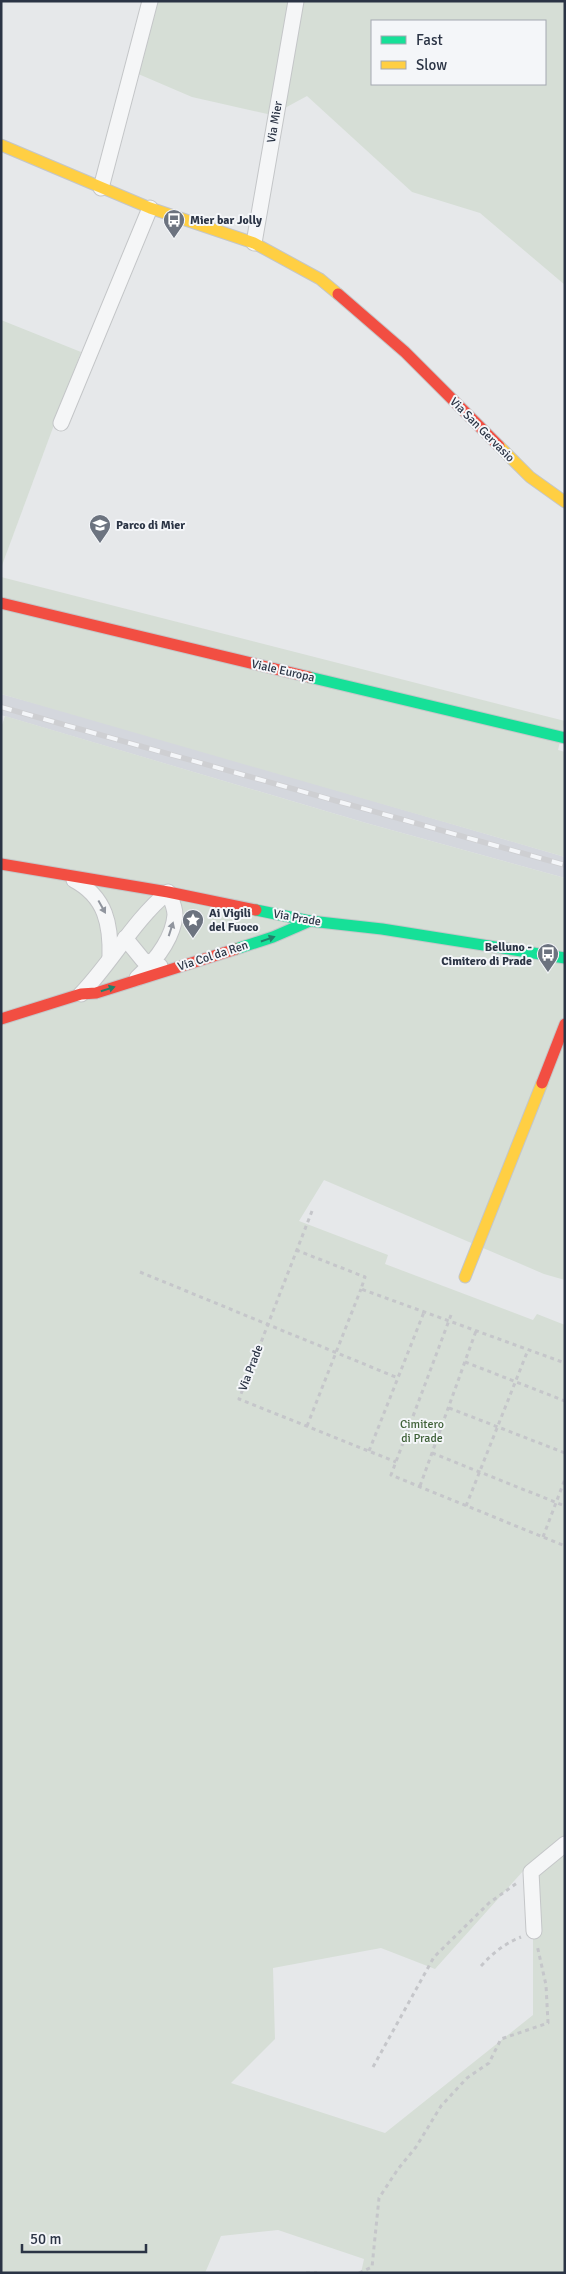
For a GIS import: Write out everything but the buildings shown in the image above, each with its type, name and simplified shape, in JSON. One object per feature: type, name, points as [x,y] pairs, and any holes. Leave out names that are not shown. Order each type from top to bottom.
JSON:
[{"type":"street","points":[[101,188],[150,1]]},
{"type":"street","name":"Via Mier","points":[[254,243],[296,1]]},
{"type":"street","points":[[1,145],[150,208],[254,243]]},
{"type":"street","points":[[61,422],[150,208]]},
{"type":"street","name":"Via San Gervasio","points":[[254,243],[320,279],[405,352],[530,477],[565,502]]},
{"type":"street","name":"Viale Europa","points":[[1,603],[565,738]]},
{"type":"street","name":"Via Prade","points":[[1,864],[168,892],[310,921],[382,929],[565,958]]},
{"type":"street","points":[[66,876],[86,886],[105,910],[110,934],[110,958]]},
{"type":"street","points":[[81,994],[147,912],[168,892]]},
{"type":"street","name":"Via Col da Ren","points":[[134,981],[152,964],[168,939],[174,920],[174,906],[168,892]]},
{"type":"street","name":"Via Col da Ren","points":[[1,1018],[81,994],[96,993],[171,970],[273,937],[310,921]]},
{"type":"street","name":"Via Col da Ren","points":[[125,938],[143,960],[171,970]]},
{"type":"street","points":[[465,1277],[565,1024]]},
{"type":"street","points":[[534,1931],[532,1872],[565,1844]]},
{"type":"path","name":"Via Prade","points":[[312,1211],[239,1399],[396,1462]]},
{"type":"path","points":[[296,1250],[365,1277],[307,1426]]},
{"type":"path","points":[[140,1272],[398,1378]]},
{"type":"path","points":[[361,1289],[565,1363]]},
{"type":"path","points":[[369,1451],[424,1312]]},
{"type":"path","points":[[451,1315],[391,1474],[565,1546]]},
{"type":"path","points":[[420,1486],[476,1331]]},
{"type":"path","points":[[466,1506],[528,1350]]},
{"type":"path","points":[[465,1362],[565,1401]]},
{"type":"path","points":[[448,1408],[565,1453]]},
{"type":"path","points":[[432,1453],[565,1506]]},
{"type":"path","points":[[543,1537],[565,1479]]},
{"type":"path","points":[[373,2067],[434,1956],[489,1903],[532,1872]]},
{"type":"path","points":[[360,2273],[372,2267],[379,2198],[398,2169],[416,2147],[441,2106],[467,2078],[489,2063],[501,2039],[548,2023],[546,1985],[534,1931],[506,1943],[492,1953],[481,1966]]},
{"type":"path","points":[[306,2273],[316,2273]]},
{"type":"shaded area","points":[[1,694],[114,725],[565,857],[565,878],[366,823],[1,715]]},
{"type":"green space","points":[[155,1],[565,1],[565,285],[480,213],[412,192],[307,96],[272,115],[192,97],[136,73]]},
{"type":"green space","points":[[1,320],[81,352],[1,568]]},
{"type":"green space","points":[[1,577],[565,721],[558,750],[565,752],[565,857],[1,694]]},
{"type":"green space","name":"Cimitero di Prade","points":[[5,716],[366,823],[565,878],[565,1280],[544,1274],[324,1180],[299,1221],[388,1255],[385,1264],[533,1320],[537,1314],[565,1325],[565,2273],[361,2273],[364,2259],[278,2230],[221,2236],[205,2273],[1,2273],[1,728]],"holes":[[[533,1860],[533,2015],[385,2133],[231,2083],[275,2039],[273,1968],[381,1948],[435,1969]]]},
{"type":"railway","points":[[1,707],[565,865]]},
{"type":"traffic: fast","points":[[309,677],[565,738]]},
{"type":"traffic: fast","points":[[256,910],[310,921],[382,929],[565,958]]},
{"type":"traffic: fast","points":[[236,949],[273,937],[310,921]]},
{"type":"traffic: slow","points":[[1,145],[150,208],[254,243],[320,279],[338,294]]},
{"type":"traffic: slow","points":[[499,446],[530,477],[565,502]]},
{"type":"traffic: slow","points":[[465,1277],[542,1083]]},
{"type":"traffic: jam","points":[[338,294],[405,352],[499,446]]},
{"type":"traffic: jam","points":[[1,603],[309,677]]},
{"type":"traffic: jam","points":[[1,864],[168,892],[256,910]]},
{"type":"traffic: jam","points":[[1,1019],[81,994],[96,993],[236,949]]},
{"type":"traffic: jam","points":[[542,1083],[565,1024]]},
{"type":"place","name":"Mier bar Jolly","points":[[174,239]]},
{"type":"place","name":"Parco di Mier","points":[[100,544]]},
{"type":"place","name":"Ai Vigili del Fuoco","points":[[193,939]]},
{"type":"place","name":"Belluno - Cimitero di Prade","points":[[548,973]]}]
